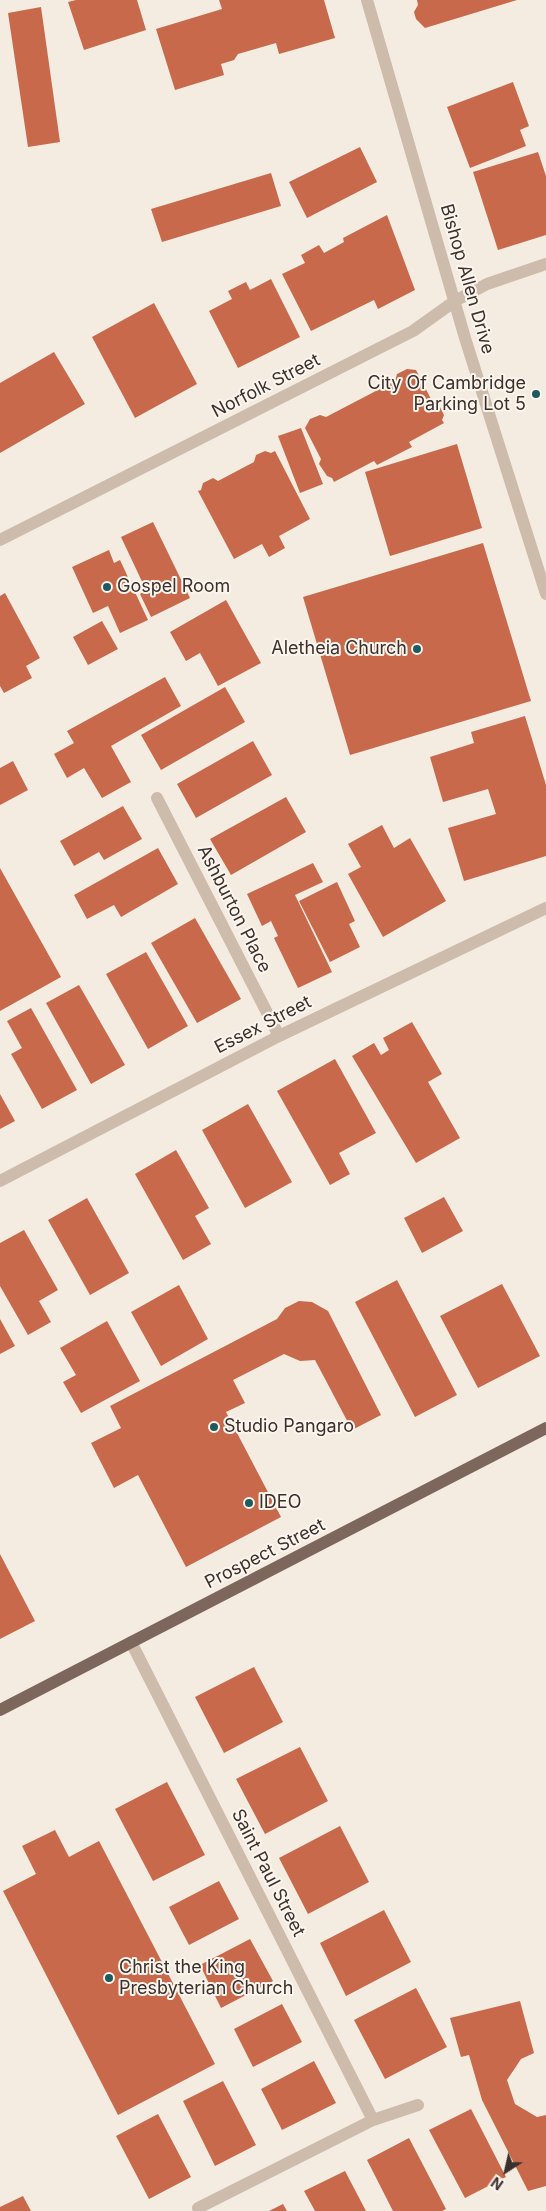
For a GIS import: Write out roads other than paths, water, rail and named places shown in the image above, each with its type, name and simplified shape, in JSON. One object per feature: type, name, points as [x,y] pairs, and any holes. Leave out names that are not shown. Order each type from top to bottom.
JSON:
[{"type":"main road","name":"Prospect Street","points":[[0,1710],[546,1428]]},
{"type":"street","name":"Bishop Allen Drive","points":[[367,0],[455,301],[546,594]]},
{"type":"street","name":"Norfolk Street","points":[[0,540],[413,331],[455,301],[487,284],[546,264]]},
{"type":"street","name":"Ashburton Place","points":[[157,798],[279,1036]]},
{"type":"street","name":"Essex Street","points":[[0,1181],[279,1036],[546,908]]},
{"type":"street","name":"Saint Paul Street","points":[[131,1642],[373,2120]]},
{"type":"street","points":[[198,2208],[373,2120],[418,2105]]},
{"type":"place","name":"City Of Cambridge Parking Lot 5","points":[[536,394]]},
{"type":"place","name":"Gospel Room","points":[[107,587]]},
{"type":"place","name":"Aletheia Church","points":[[417,649]]},
{"type":"place","name":"Studio Pangaro","points":[[214,1427]]},
{"type":"place","name":"IDEO","points":[[249,1503]]},
{"type":"place","name":"Christ the King Presbyterian Church","points":[[109,1978]]}]
